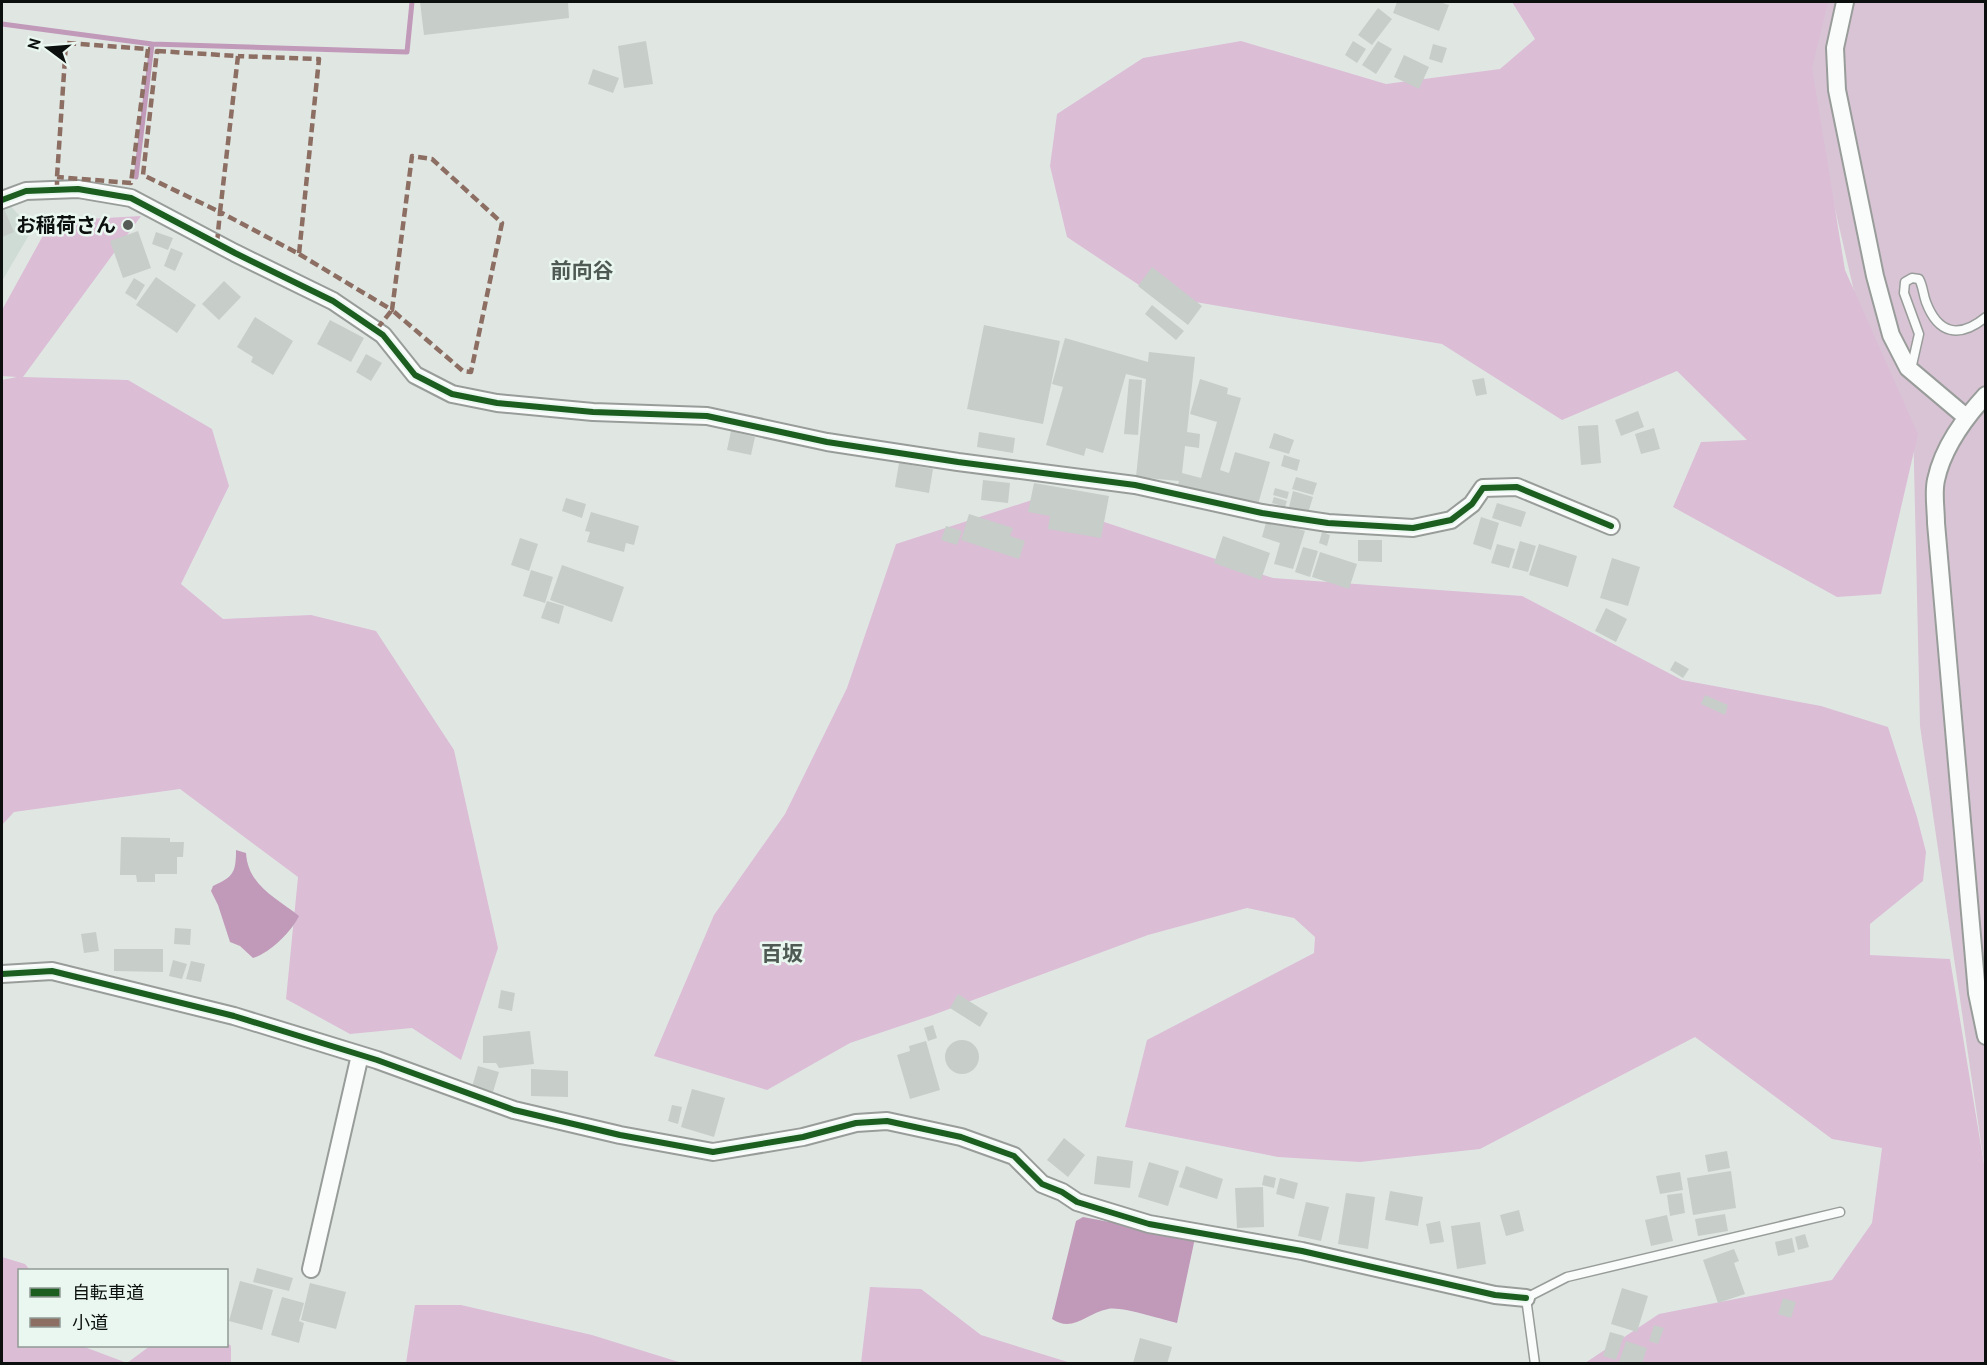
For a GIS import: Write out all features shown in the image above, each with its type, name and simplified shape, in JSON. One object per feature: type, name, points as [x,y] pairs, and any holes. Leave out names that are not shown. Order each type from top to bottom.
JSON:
[{"type":"street","points":[[1845,2],[1835,48],[1837,90],[1875,276],[1891,335],[1902,361],[1908,368],[1966,417]]},
{"type":"street","points":[[2,200],[27,191],[78,189],[131,198],[333,301],[383,335],[415,375],[452,394],[497,404],[593,412],[707,416],[827,442],[1135,485],[1262,513],[1328,523],[1413,528],[1451,520],[1472,504],[1483,488],[1517,487],[1611,526]]},
{"type":"street","points":[[1986,395],[1966,417],[1948,446],[1935,481],[1936,523],[1977,993],[1986,1035]]},
{"type":"street","points":[[2,974],[52,971],[234,1016],[360,1055],[514,1110],[713,1152],[803,1137],[856,1123],[887,1120],[961,1137],[1014,1156],[1042,1184],[1062,1192],[1077,1202],[1149,1224],[1302,1251],[1495,1295],[1526,1298]]},
{"type":"street","points":[[311,1269],[360,1055]]},
{"type":"lane","points":[[1908,368],[1912,365],[1919,334],[1904,293],[1905,282],[1912,278],[1919,279],[1935,321],[1945,329],[1953,332],[1968,328],[1986,317]]},
{"type":"lane","points":[[1535,1364],[1526,1298],[1567,1277],[1840,1212]]},
{"type":"shaded area","points":[[1512,2],[1828,2],[1812,68],[1845,270],[1918,434],[1881,594],[1837,597],[1673,507],[1701,442],[1747,440],[1677,371],[1562,420],[1442,344],[1154,295],[1067,237],[1050,166],[1057,114],[1143,58],[1241,41],[1386,84],[1500,69],[1535,39]]},
{"type":"shaded area","points":[[1794,2],[1985,2],[1985,1170],[1920,726],[1913,423],[1874,378],[1790,14]]},
{"type":"shaded area","points":[[9,204],[32,230],[2,281],[2,207]]},
{"type":"shaded area","points":[[141,216],[23,377],[128,380],[212,429],[229,486],[181,584],[223,619],[311,615],[376,631],[454,750],[498,948],[461,1060],[412,1028],[350,1034],[286,999],[298,877],[180,789],[14,812],[2,825],[2,380],[17,377],[2,376],[2,310],[51,221]]},
{"type":"shaded area","points":[[1035,499],[1273,578],[1522,596],[1682,680],[1821,706],[1888,727],[1926,852],[1923,881],[1870,924],[1870,955],[1950,959],[1985,1170],[1985,1363],[1585,1363],[1659,1314],[1832,1280],[1872,1223],[1882,1148],[1832,1139],[1695,1037],[1480,1149],[1360,1162],[1278,1157],[1125,1127],[1147,1040],[1314,953],[1315,937],[1294,918],[1247,908],[1148,935],[933,1015],[850,1043],[767,1090],[654,1056],[714,915],[785,814],[847,688],[896,544]]},
{"type":"shaded area","points":[[236,850],[246,853],[252,874],[258,883],[299,916],[280,941],[253,958],[240,946],[230,942],[211,891],[213,886],[225,880],[232,873]]},
{"type":"shaded area","points":[[1083,1217],[1195,1238],[1177,1323],[1132,1311],[1114,1309],[1100,1311],[1080,1321],[1067,1324],[1052,1319],[1076,1221]]},
{"type":"shaded area","points":[[2,1257],[25,1264],[29,1269],[18,1269],[18,1347],[85,1347],[127,1363],[2,1363]]},
{"type":"shaded area","points":[[870,1287],[921,1289],[981,1335],[1071,1363],[861,1363]]},
{"type":"shaded area","points":[[415,1305],[461,1305],[592,1335],[682,1363],[406,1363]]},
{"type":"shaded area","points":[[228,1343],[231,1346],[231,1363],[127,1363],[149,1347],[228,1347]]},
{"type":"building","points":[[420,2],[568,2],[569,18],[424,35]]},
{"type":"building","points":[[1397,2],[1439,2],[1449,5],[1439,31],[1393,13]]},
{"type":"building","points":[[1378,8],[1392,19],[1372,45],[1358,35]]},
{"type":"building","points":[[646,41],[653,84],[624,88],[618,46]]},
{"type":"building","points":[[1353,41],[1366,49],[1357,63],[1345,55]]},
{"type":"building","points":[[1378,41],[1392,49],[1376,74],[1362,65]]},
{"type":"building","points":[[1433,44],[1447,48],[1442,63],[1429,59]]},
{"type":"building","points":[[1404,55],[1429,67],[1419,89],[1394,77]]},
{"type":"building","points":[[593,69],[619,78],[613,93],[588,84]]},
{"type":"building","points":[[4,209],[14,232],[2,237],[2,210]]},
{"type":"building","points":[[138,231],[151,268],[123,278],[110,241]]},
{"type":"building","points":[[156,232],[173,238],[168,250],[152,244]]},
{"type":"building","points":[[171,248],[183,253],[175,271],[164,266]]},
{"type":"building","points":[[1152,267],[1202,306],[1188,325],[1138,286]]},
{"type":"building","points":[[156,277],[196,305],[177,333],[136,305]]},
{"type":"building","points":[[134,278],[145,285],[136,300],[125,293]]},
{"type":"building","points":[[224,281],[241,297],[219,320],[202,304]]},
{"type":"building","points":[[1152,305],[1184,331],[1176,340],[1145,314]]},
{"type":"building","points":[[255,317],[293,341],[273,375],[251,362],[253,357],[237,347]]},
{"type":"building","points":[[330,320],[364,338],[351,362],[317,344]]},
{"type":"building","points":[[984,325],[1060,341],[1043,424],[967,409]]},
{"type":"building","points":[[1065,338],[1148,362],[1149,352],[1195,357],[1187,432],[1200,434],[1199,448],[1185,446],[1182,473],[1201,478],[1217,422],[1190,414],[1200,379],[1228,388],[1227,394],[1241,398],[1220,470],[1229,473],[1235,452],[1270,462],[1257,508],[1178,485],[1179,481],[1136,477],[1146,379],[1126,374],[1103,453],[1086,448],[1084,456],[1046,445],[1063,387],[1052,384]]},
{"type":"building","points":[[366,354],[382,363],[371,381],[356,372]]},
{"type":"building","points":[[1484,378],[1487,394],[1476,396],[1472,380]]},
{"type":"building","points":[[1129,379],[1142,380],[1138,435],[1124,434]]},
{"type":"building","points":[[1638,411],[1644,427],[1621,436],[1615,420]]},
{"type":"building","points":[[1598,425],[1601,463],[1581,465],[1578,426]]},
{"type":"building","points":[[1654,428],[1660,449],[1641,454],[1635,434]]},
{"type":"building","points":[[731,431],[755,437],[751,455],[727,450]]},
{"type":"building","points":[[979,432],[1015,438],[1013,453],[977,447]]},
{"type":"building","points":[[1274,433],[1294,440],[1289,454],[1269,448]]},
{"type":"building","points":[[1284,455],[1300,460],[1297,471],[1281,466]]},
{"type":"building","points":[[899,463],[933,469],[929,493],[895,487]]},
{"type":"building","points":[[1296,477],[1317,483],[1313,495],[1292,489]]},
{"type":"building","points":[[983,480],[1010,483],[1008,503],[981,500]]},
{"type":"building","points":[[1034,483],[1109,496],[1101,538],[1048,529],[1050,516],[1028,512]]},
{"type":"building","points":[[1275,488],[1289,492],[1287,499],[1273,495]]},
{"type":"building","points":[[1293,491],[1313,497],[1308,513],[1289,507]]},
{"type":"building","points":[[1274,497],[1287,501],[1285,507],[1272,503]]},
{"type":"building","points":[[566,498],[586,504],[582,518],[562,511]]},
{"type":"building","points":[[1497,503],[1526,512],[1521,527],[1492,518]]},
{"type":"building","points":[[591,512],[639,526],[634,545],[626,543],[624,552],[587,542],[590,532],[585,531]]},
{"type":"building","points":[[969,514],[1013,528],[1010,536],[1025,541],[1019,559],[961,540]]},
{"type":"building","points":[[1481,517],[1499,523],[1491,550],[1473,544]]},
{"type":"building","points":[[1267,519],[1305,531],[1293,569],[1274,564],[1280,543],[1262,537]]},
{"type":"building","points":[[946,526],[962,531],[957,545],[941,540]]},
{"type":"building","points":[[1322,532],[1330,535],[1327,546],[1319,543]]},
{"type":"building","points":[[1223,536],[1270,553],[1261,580],[1214,563]]},
{"type":"building","points":[[520,538],[538,544],[529,571],[511,565]]},
{"type":"building","points":[[1358,540],[1382,540],[1382,562],[1358,561]]},
{"type":"building","points":[[1520,541],[1536,546],[1528,572],[1512,568]]},
{"type":"building","points":[[1497,544],[1515,549],[1509,568],[1491,563]]},
{"type":"building","points":[[1539,544],[1577,556],[1568,587],[1529,575]]},
{"type":"building","points":[[1303,547],[1318,551],[1310,577],[1295,572]]},
{"type":"building","points":[[1320,552],[1357,564],[1349,589],[1312,577]]},
{"type":"building","points":[[1612,558],[1640,567],[1628,606],[1600,598]]},
{"type":"building","points":[[562,565],[624,587],[612,622],[550,600]]},
{"type":"building","points":[[531,570],[553,577],[545,603],[523,596]]},
{"type":"building","points":[[547,601],[564,606],[559,624],[541,618]]},
{"type":"building","points":[[1606,608],[1627,619],[1616,642],[1595,631]]},
{"type":"building","points":[[1675,661],[1689,669],[1683,678],[1670,670]]},
{"type":"building","points":[[1705,695],[1728,705],[1725,715],[1701,704]]},
{"type":"building","points":[[121,837],[170,838],[170,842],[184,842],[183,857],[177,857],[177,874],[155,874],[155,882],[137,882],[136,875],[120,875]]},
{"type":"building","points":[[175,928],[191,929],[190,945],[174,944]]},
{"type":"building","points":[[96,932],[99,951],[84,953],[81,934]]},
{"type":"building","points":[[114,949],[163,949],[163,972],[114,971]]},
{"type":"building","points":[[173,960],[187,964],[182,979],[169,976]]},
{"type":"building","points":[[191,961],[205,964],[201,982],[186,979]]},
{"type":"building","points":[[501,990],[515,993],[512,1011],[498,1008]]},
{"type":"building","points":[[958,994],[988,1013],[980,1027],[950,1008]]},
{"type":"building","points":[[933,1025],[937,1038],[928,1041],[924,1028]]},
{"type":"building","points":[[530,1031],[534,1064],[499,1068],[496,1063],[483,1063],[483,1036]]},
{"type":"building","points":[[962,1040],[974,1045],[979,1057],[974,1069],[962,1074],[950,1069],[945,1057],[950,1045]]},
{"type":"building","points":[[926,1041],[940,1090],[910,1099],[897,1055],[910,1051],[909,1046]]},
{"type":"building","points":[[478,1066],[499,1072],[493,1092],[472,1087]]},
{"type":"building","points":[[531,1069],[568,1071],[568,1097],[531,1096]]},
{"type":"building","points":[[692,1089],[725,1098],[714,1137],[681,1127]]},
{"type":"building","points":[[672,1105],[682,1107],[678,1124],[668,1121]]},
{"type":"building","points":[[1064,1138],[1085,1155],[1068,1177],[1047,1160]]},
{"type":"building","points":[[1727,1151],[1730,1168],[1708,1172],[1705,1155]]},
{"type":"building","points":[[1097,1156],[1133,1161],[1130,1188],[1094,1184]]},
{"type":"building","points":[[1149,1162],[1179,1171],[1168,1206],[1138,1197]]},
{"type":"building","points":[[1186,1166],[1223,1179],[1217,1199],[1179,1187]]},
{"type":"building","points":[[1731,1171],[1736,1208],[1693,1215],[1687,1178]]},
{"type":"building","points":[[1680,1172],[1683,1190],[1660,1194],[1656,1176]]},
{"type":"building","points":[[1264,1175],[1276,1178],[1274,1188],[1262,1185]]},
{"type":"building","points":[[1280,1178],[1298,1183],[1294,1199],[1276,1194]]},
{"type":"building","points":[[1263,1187],[1264,1227],[1237,1228],[1235,1188]]},
{"type":"building","points":[[1390,1191],[1423,1197],[1418,1226],[1385,1220]]},
{"type":"building","points":[[1346,1193],[1375,1197],[1368,1249],[1338,1244]]},
{"type":"building","points":[[1682,1193],[1685,1213],[1670,1216],[1667,1195]]},
{"type":"building","points":[[1306,1202],[1329,1207],[1321,1241],[1298,1236]]},
{"type":"building","points":[[1519,1210],[1524,1231],[1506,1236],[1500,1215]]},
{"type":"building","points":[[1725,1214],[1728,1231],[1698,1236],[1695,1219]]},
{"type":"building","points":[[1667,1215],[1673,1241],[1651,1246],[1645,1220]]},
{"type":"building","points":[[1440,1221],[1444,1242],[1430,1244],[1426,1224]]},
{"type":"building","points":[[1480,1222],[1486,1264],[1457,1269],[1451,1226]]},
{"type":"building","points":[[1805,1234],[1809,1247],[1798,1250],[1795,1237]]},
{"type":"building","points":[[1792,1238],[1795,1252],[1778,1256],[1775,1242]]},
{"type":"building","points":[[1734,1249],[1739,1261],[1734,1263],[1745,1294],[1718,1303],[1703,1260]]},
{"type":"building","points":[[257,1268],[293,1278],[289,1291],[253,1282]]},
{"type":"building","points":[[240,1281],[273,1290],[262,1330],[229,1321]]},
{"type":"building","points":[[310,1283],[346,1292],[336,1329],[301,1320]]},
{"type":"building","points":[[1622,1288],[1648,1296],[1637,1332],[1611,1324]]},
{"type":"building","points":[[282,1297],[304,1303],[299,1321],[304,1323],[299,1343],[271,1335]]},
{"type":"building","points":[[1783,1298],[1796,1302],[1791,1318],[1778,1314]]},
{"type":"building","points":[[1654,1325],[1664,1328],[1658,1344],[1649,1341]]},
{"type":"building","points":[[1610,1332],[1624,1336],[1616,1360],[1603,1356]]},
{"type":"building","points":[[1140,1338],[1172,1347],[1167,1364],[1133,1363]]},
{"type":"building","points":[[1626,1341],[1647,1348],[1642,1364],[1619,1362]]},
{"type":"waterway","points":[[136,177],[152,44],[407,52],[412,2]]},
{"type":"waterway","points":[[2,24],[152,44]]},
{"type":"marked path","points":[[57,177],[131,183],[148,49],[66,43],[57,177],[57,190]]},
{"type":"marked path","points":[[157,51],[238,56],[220,212],[143,175],[157,51]]},
{"type":"marked path","points":[[217,243],[220,212],[299,254],[319,59],[238,56]]},
{"type":"marked path","points":[[299,254],[392,310],[412,156],[432,159],[502,223],[471,372],[463,371],[392,310],[376,330]]},
{"type":"cycle path","points":[[2,200],[26,191],[78,189],[131,198],[333,301],[383,335],[415,375],[452,394],[497,403],[593,412],[707,416],[827,442],[1135,485],[1262,513],[1328,523],[1413,528],[1451,520],[1472,504],[1483,488],[1517,487],[1611,526]]},
{"type":"cycle path","points":[[2,974],[52,971],[234,1016],[377,1060],[514,1110],[620,1135],[713,1152],[803,1137],[856,1123],[887,1121],[961,1137],[1014,1156],[1042,1184],[1062,1192],[1077,1202],[1149,1224],[1302,1251],[1495,1295],[1526,1298]]},
{"type":"place","name":"お稲荷さん","points":[[128,225]]},
{"type":"district","name":"前向谷","points":[[582,270]]},
{"type":"district","name":"百坂","points":[[782,953]]}]
